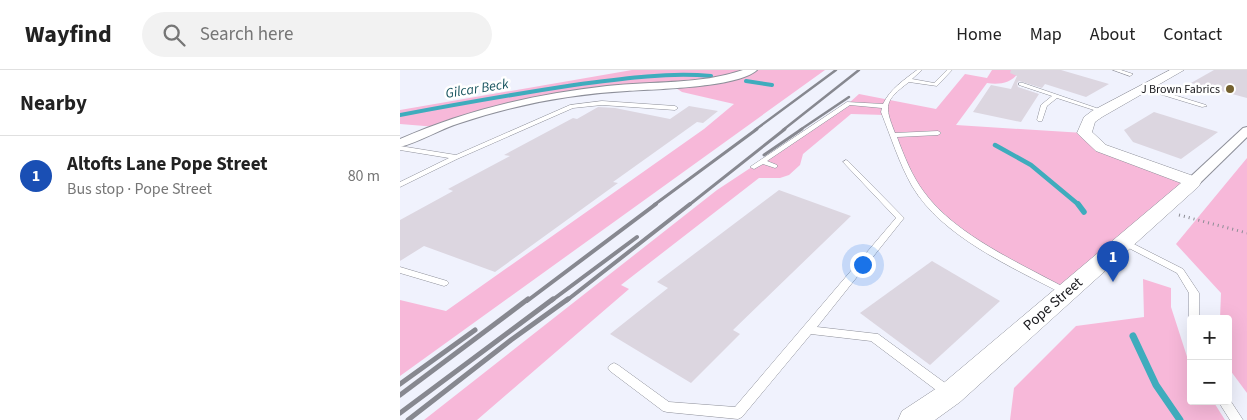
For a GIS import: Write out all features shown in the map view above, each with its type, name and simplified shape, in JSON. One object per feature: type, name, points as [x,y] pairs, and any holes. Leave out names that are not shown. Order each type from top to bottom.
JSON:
[{"type":"street","points":[[400,143],[456,121],[539,100],[588,91],[707,81],[731,77],[752,70]]},
{"type":"street","points":[[1178,70],[1102,111],[1089,120],[1084,132],[1101,148],[1193,182],[1247,130]]},
{"type":"street","name":"Pope Street","points":[[912,420],[950,394],[1193,182]]},
{"type":"lane","points":[[920,70],[889,97],[884,106],[884,112],[914,183],[922,195],[947,221],[970,237],[1066,292]]},
{"type":"lane","points":[[908,80],[935,85],[950,70]]},
{"type":"lane","points":[[1115,70],[1130,74]]},
{"type":"lane","points":[[1021,84],[1102,111]]},
{"type":"lane","points":[[1145,88],[1204,106]]},
{"type":"lane","points":[[1040,120],[1044,104],[1056,96]]},
{"type":"lane","points":[[400,185],[456,157],[572,106],[602,103],[675,108]]},
{"type":"lane","points":[[754,167],[849,103],[884,106]]},
{"type":"lane","points":[[894,136],[938,133]]},
{"type":"lane","points":[[400,148],[456,157]]},
{"type":"lane","points":[[762,162],[775,166]]},
{"type":"lane","points":[[614,368],[667,407],[738,413],[900,218],[846,162]]},
{"type":"lane","points":[[1124,242],[1180,271],[1194,293],[1194,315]]},
{"type":"lane","points":[[400,270],[444,283]]},
{"type":"lane","points":[[808,330],[874,337],[950,394]]},
{"type":"lane","points":[[1227,405],[1237,420]]},
{"type":"path","points":[[1162,210],[1247,233]]},
{"type":"shaded area","points":[[632,70],[825,70],[400,376],[400,300],[446,311],[704,129],[734,104],[682,92],[670,84],[610,89],[514,105],[437,127],[400,124],[400,110]]},
{"type":"shaded area","points":[[992,70],[1020,70],[1014,78],[1006,82],[997,84],[987,83],[956,125],[1084,133],[1101,148],[1193,182],[1066,292],[970,237],[922,195],[885,115],[851,114],[803,154],[800,165],[789,175],[780,178],[759,178],[621,285],[629,289],[477,420],[424,420],[717,190],[849,103],[859,94],[936,109],[965,74],[987,78]]},
{"type":"shaded area","points":[[1247,158],[1247,393],[1232,373],[1232,315],[1220,315],[1221,293],[1176,244]]},
{"type":"shaded area","points":[[1143,279],[1171,288],[1171,307],[1187,357],[1187,405],[1216,405],[1225,420],[1010,420],[1014,388],[1076,326],[1144,317]]},
{"type":"building","points":[[1011,70],[1061,70],[1109,84],[1086,97],[1045,84],[1042,88],[1019,81],[1017,83],[1018,87],[1039,94],[1021,122],[973,112],[991,85],[1011,89],[1017,76],[1010,73]]},
{"type":"building","name":"J Brown Fabrics","points":[[1214,70],[1247,70],[1247,98],[1191,83]]},
{"type":"building","points":[[689,106],[718,111],[703,123],[697,122],[613,182],[618,183],[495,272],[424,246],[400,261],[400,220],[453,191],[448,189],[510,156],[504,155],[573,118],[577,119],[598,107],[615,108],[670,119]]},
{"type":"building","points":[[1154,112],[1218,132],[1181,159],[1133,142],[1124,130]]},
{"type":"building","points":[[779,190],[851,216],[733,330],[740,334],[691,383],[610,334],[668,288],[657,282]]},
{"type":"building","points":[[932,261],[1000,301],[930,365],[860,313]]},
{"type":"waterway","name":"Gilcar Beck","points":[[400,115],[608,80],[660,76],[711,76]]},
{"type":"waterway","points":[[746,81],[772,85]]},
{"type":"waterway","points":[[995,145],[1031,165],[1078,204]]},
{"type":"waterway","points":[[1078,204],[1084,212]]},
{"type":"waterway","points":[[1133,336],[1156,385],[1180,420]]},
{"type":"railway","points":[[755,130],[836,70]]},
{"type":"railway","points":[[783,130],[859,70]]},
{"type":"railway","points":[[800,130],[849,97]]},
{"type":"railway","points":[[654,205],[757,129]]},
{"type":"railway","points":[[689,205],[785,129]]},
{"type":"railway","points":[[764,155],[802,129]]},
{"type":"railway","points":[[527,301],[656,204]]},
{"type":"railway","points":[[566,301],[690,204]]},
{"type":"railway","points":[[551,301],[637,237]]},
{"type":"railway","points":[[400,395],[528,299]]},
{"type":"railway","points":[[400,413],[553,299]]},
{"type":"railway","points":[[408,420],[511,340],[568,299]]},
{"type":"railway","points":[[400,384],[475,330]]},
{"type":"place","name":"J Brown Fabrics","points":[[1230,89]]},
{"type":"place","name":"Altofts Lane Pope Street","points":[[1113,282]]}]
